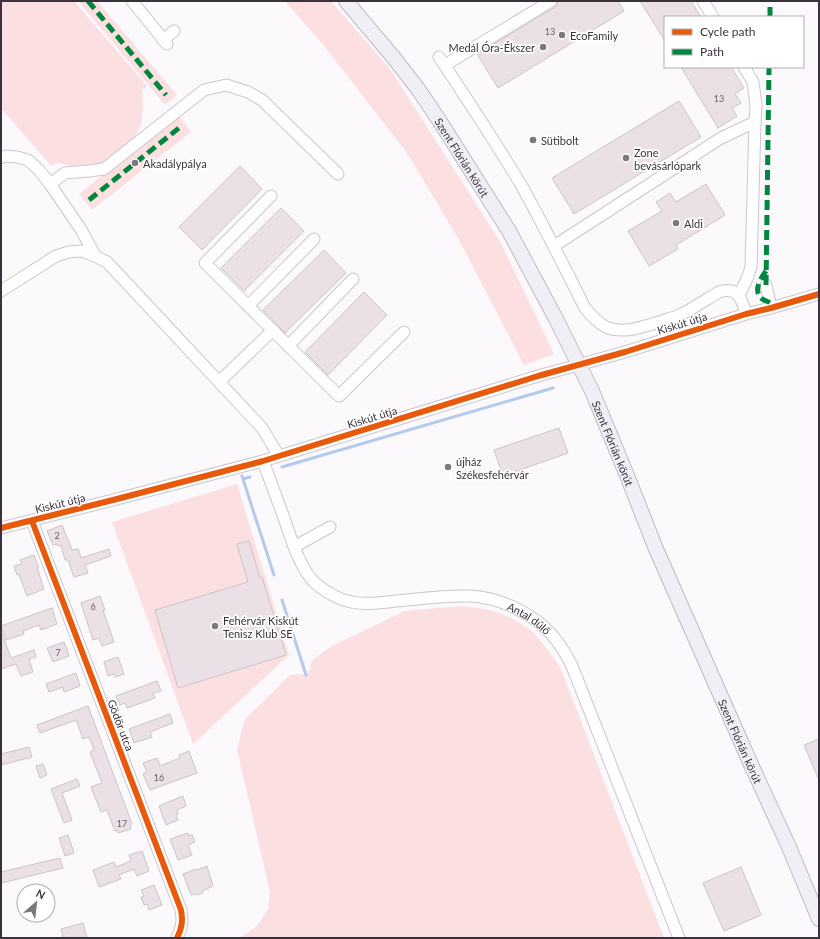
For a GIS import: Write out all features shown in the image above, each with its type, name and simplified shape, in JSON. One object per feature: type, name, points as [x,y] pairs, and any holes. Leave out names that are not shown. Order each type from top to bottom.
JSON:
[{"type":"main road","name":"Szent Flórián körút","points":[[346,1],[418,89],[491,201],[522,253],[555,317],[592,390],[656,549],[789,847],[819,919]]},
{"type":"street","points":[[132,1],[165,42],[174,31]]},
{"type":"street","points":[[551,1],[442,61],[488,130],[520,184],[554,246],[585,308],[600,323],[608,328],[617,330],[629,329],[644,326],[681,314],[719,292],[726,290],[733,291],[738,295],[746,314]]},
{"type":"street","points":[[703,1],[712,16]]},
{"type":"street","points":[[738,295],[748,279],[751,267],[756,122],[756,105],[753,82],[745,68]]},
{"type":"street","points":[[50,184],[66,173],[104,169],[204,90],[226,85],[248,92],[262,100],[338,174]]},
{"type":"street","points":[[554,246],[721,138],[756,122]]},
{"type":"street","points":[[1,158],[6,156],[28,160],[39,170],[82,231],[95,256]]},
{"type":"street","points":[[271,196],[205,263],[339,396],[404,332]]},
{"type":"street","points":[[248,306],[314,239]]},
{"type":"street","points":[[1,291],[56,256],[68,252],[82,252],[107,262],[262,428],[279,456]]},
{"type":"street","points":[[288,346],[353,279]]},
{"type":"street","points":[[766,285],[771,308]]},
{"type":"street","name":"Kiskút útja","points":[[1,528],[263,461],[538,376],[625,352],[746,314],[819,294]]},
{"type":"street","points":[[219,382],[273,330]]},
{"type":"street","name":"Antal dűlő","points":[[263,461],[294,547],[304,569],[314,582],[326,592],[338,598],[370,604],[450,596],[490,598],[508,604],[527,614],[542,625],[555,639],[564,651],[572,666],[679,938]]},
{"type":"street","name":"Gödör utca","points":[[32,521],[181,910],[181,931],[177,938]]},
{"type":"street","points":[[294,547],[330,527]]},
{"type":"shaded area","points":[[1,1],[74,1],[147,86],[142,90],[143,113],[140,127],[126,148],[109,160],[96,165],[83,167],[57,162],[51,166],[1,108]]},
{"type":"shaded area","points":[[78,1],[97,1],[177,95],[165,105]]},
{"type":"shaded area","points":[[285,1],[331,1],[390,69],[501,243],[554,354],[524,365],[458,238],[407,153],[325,47]]},
{"type":"shaded area","name":"Akadálypálya","points":[[178,115],[191,132],[92,210],[79,194]]},
{"type":"shaded area","name":"Fehérvár Kiskút Tenisz Klub SE","points":[[237,484],[289,655],[193,744],[112,522]]},
{"type":"shaded area","points":[[463,606],[490,610],[512,618],[532,631],[561,669],[664,938],[240,938],[257,926],[268,909],[270,892],[237,749],[245,719],[290,675],[306,675],[310,669],[312,660],[332,646],[405,611]]},
{"type":"building","points":[[558,1],[618,1],[624,11],[498,88],[477,54],[555,7]]},
{"type":"building","points":[[640,1],[691,1],[700,16],[664,16],[664,39]]},
{"type":"building","name":"Zone bevásárlópark","points":[[682,68],[732,68],[744,88],[735,94],[741,103],[732,108],[737,116],[718,128]]},
{"type":"building","name":"Zone bevásárlópark","points":[[679,101],[701,137],[574,214],[552,178]]},
{"type":"building","points":[[240,166],[262,189],[202,250],[179,227]]},
{"type":"building","name":"Aldi","points":[[706,184],[725,215],[676,245],[678,249],[649,266],[628,231],[662,211],[656,202],[670,193],[676,202]]},
{"type":"building","points":[[281,208],[304,231],[244,291],[221,268]]},
{"type":"building","points":[[324,250],[346,273],[285,333],[263,310]]},
{"type":"building","points":[[364,292],[387,315],[328,375],[305,352]]},
{"type":"building","points":[[559,428],[568,453],[503,476],[494,450]]},
{"type":"building","points":[[62,525],[72,550],[78,549],[81,558],[109,549],[111,556],[85,565],[88,573],[74,577],[68,560],[65,560],[61,545],[53,545],[47,531]]},
{"type":"building","points":[[249,541],[260,578],[262,577],[286,655],[178,688],[155,610],[248,582],[237,544]]},
{"type":"building","points":[[34,555],[44,589],[27,596],[19,574],[17,575],[14,566],[22,564],[20,560]]},
{"type":"building","points":[[100,596],[105,610],[103,610],[114,642],[102,646],[99,638],[93,640],[81,603]]},
{"type":"building","points":[[52,608],[57,624],[41,630],[39,625],[23,631],[24,634],[6,640],[1,626]]},
{"type":"building","points":[[1,634],[11,658],[34,650],[36,657],[29,659],[33,672],[21,676],[16,664],[1,669]]},
{"type":"building","points":[[64,642],[69,656],[53,662],[47,648]]},
{"type":"building","points":[[118,657],[124,674],[115,677],[114,674],[108,676],[104,662]]},
{"type":"building","points":[[76,673],[80,686],[64,692],[63,687],[49,692],[46,684]]},
{"type":"building","points":[[157,681],[161,691],[153,693],[155,698],[127,708],[125,703],[120,705],[116,696]]},
{"type":"building","points":[[88,706],[132,824],[130,825],[131,829],[118,833],[117,830],[115,831],[107,810],[101,812],[91,787],[102,783],[90,752],[94,750],[89,737],[83,739],[76,720],[40,733],[37,725]]},
{"type":"building","points":[[170,714],[173,723],[150,732],[152,737],[134,743],[129,729]]},
{"type":"building","points":[[819,739],[819,780],[804,745]]},
{"type":"building","points":[[29,747],[32,757],[1,765],[1,754]]},
{"type":"building","points":[[189,751],[197,773],[150,790],[143,774],[147,772],[143,763],[157,758],[160,766],[180,758],[179,755]]},
{"type":"building","points":[[43,764],[47,775],[40,778],[36,766]]},
{"type":"building","points":[[77,779],[80,786],[62,793],[72,820],[64,823],[51,789]]},
{"type":"building","points":[[183,796],[186,806],[177,810],[178,814],[176,815],[178,820],[166,825],[159,806]]},
{"type":"building","points":[[188,833],[189,836],[192,835],[195,842],[188,845],[192,855],[178,860],[170,839]]},
{"type":"building","points":[[68,835],[74,853],[65,856],[59,838]]},
{"type":"building","points":[[142,851],[149,871],[137,876],[134,869],[119,875],[121,879],[99,887],[93,870],[114,862],[116,867],[131,861],[129,855]]},
{"type":"building","points":[[60,858],[63,868],[1,883],[1,872]]},
{"type":"building","points":[[207,866],[213,886],[202,891],[203,893],[191,895],[183,874]]},
{"type":"building","points":[[741,867],[761,915],[724,931],[703,883]]},
{"type":"building","points":[[154,885],[162,905],[149,910],[147,904],[144,905],[141,897],[144,896],[141,890]]},
{"type":"building","points":[[83,923],[87,938],[63,938],[61,929]]},
{"type":"waterway","points":[[282,467],[553,388]]},
{"type":"waterway","points":[[242,476],[274,575]]},
{"type":"waterway","points":[[243,479],[250,477]]},
{"type":"waterway","points":[[282,600],[306,675]]},
{"type":"marked path","points":[[88,1],[166,95]]},
{"type":"marked path","points":[[770,1],[770,16]]},
{"type":"marked path","points":[[766,285],[769,68]]},
{"type":"marked path","points":[[89,200],[179,128]]},
{"type":"marked path","points":[[766,271],[759,284],[758,291],[761,298],[770,303]]},
{"type":"cycle path","points":[[1,528],[263,461],[538,376],[625,352],[746,314],[819,294]]},
{"type":"cycle path","points":[[32,521],[181,910],[182,924],[177,938]]},
{"type":"place","name":"EcoFamily","points":[[562,35]]},
{"type":"place","name":"Medál Óra-Ékszer","points":[[543,47]]},
{"type":"place","name":"Sütibolt","points":[[533,140]]},
{"type":"place","name":"Zone bevásárlópark","points":[[626,158]]},
{"type":"place","name":"Akadálypálya","points":[[135,163]]},
{"type":"place","name":"Aldi","points":[[676,223]]},
{"type":"place","name":"újház Székesfehérvár","points":[[448,467]]},
{"type":"place","name":"Fehérvár Kiskút Tenisz Klub SE","points":[[215,626]]}]
